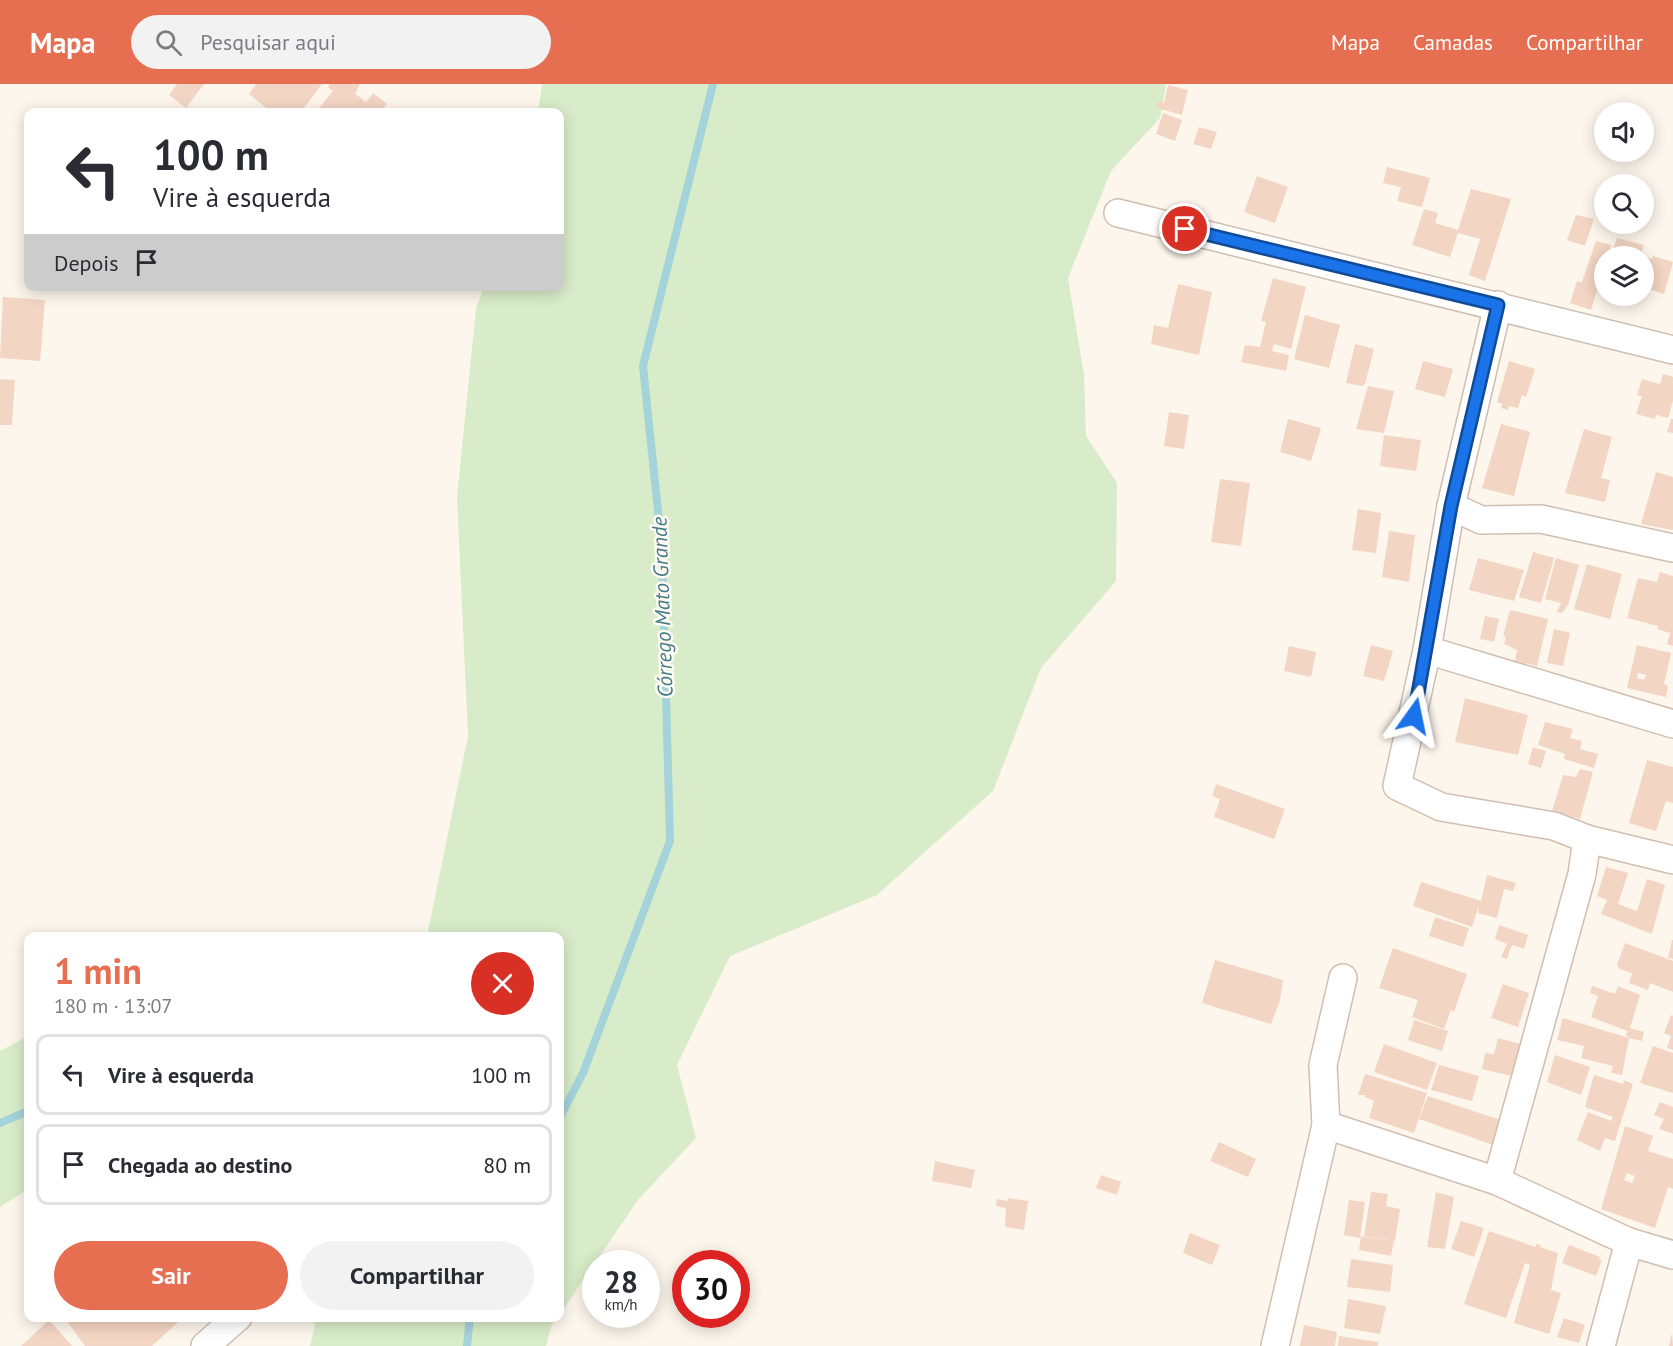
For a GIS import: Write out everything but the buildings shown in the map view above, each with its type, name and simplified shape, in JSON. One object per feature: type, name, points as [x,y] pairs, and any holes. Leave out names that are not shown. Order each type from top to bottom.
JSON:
[{"type":"street","points":[[1118,213],[1673,350]]},
{"type":"street","points":[[1498,305],[1451,506],[1427,650],[1397,786],[1442,807],[1554,826],[1587,839],[1673,860]]},
{"type":"street","points":[[1451,506],[1481,520],[1541,519],[1673,548]]},
{"type":"street","points":[[1427,650],[1673,724]]},
{"type":"street","points":[[1497,1181],[1582,874],[1587,839]]},
{"type":"street","points":[[1275,1346],[1326,1125],[1323,1065],[1343,978]]},
{"type":"street","points":[[1326,1125],[1497,1181],[1629,1242],[1673,1256]]},
{"type":"street","points":[[1600,1346],[1629,1242]]},
{"type":"street","points":[[205,1346],[232,1322]]},
{"type":"green space","points":[[542,84],[1166,84],[1160,118],[1111,171],[1068,278],[1084,375],[1086,436],[1117,483],[1116,581],[1041,668],[993,791],[877,895],[730,956],[677,1065],[696,1138],[638,1200],[604,1250],[582,1250],[582,1282],[564,1308],[564,932],[428,932],[468,736],[457,497],[476,309],[483,291],[564,291],[564,108],[539,108]]},
{"type":"green space","points":[[24,1038],[24,1192],[0,1207],[0,1051]]},
{"type":"green space","points":[[314,1322],[554,1322],[546,1346],[310,1346]]},
{"type":"waterway","name":"Córrego Mato Grande","points":[[564,1109],[583,1073],[670,841],[662,550],[643,366],[713,84]]},
{"type":"waterway","points":[[0,1123],[24,1113]]},
{"type":"waterway","name":"Córrego Mato Grande","points":[[467,1346],[469,1322]]},
{"type":"route","points":[[1185,229],[1498,305],[1451,506],[1414,716]]}]
